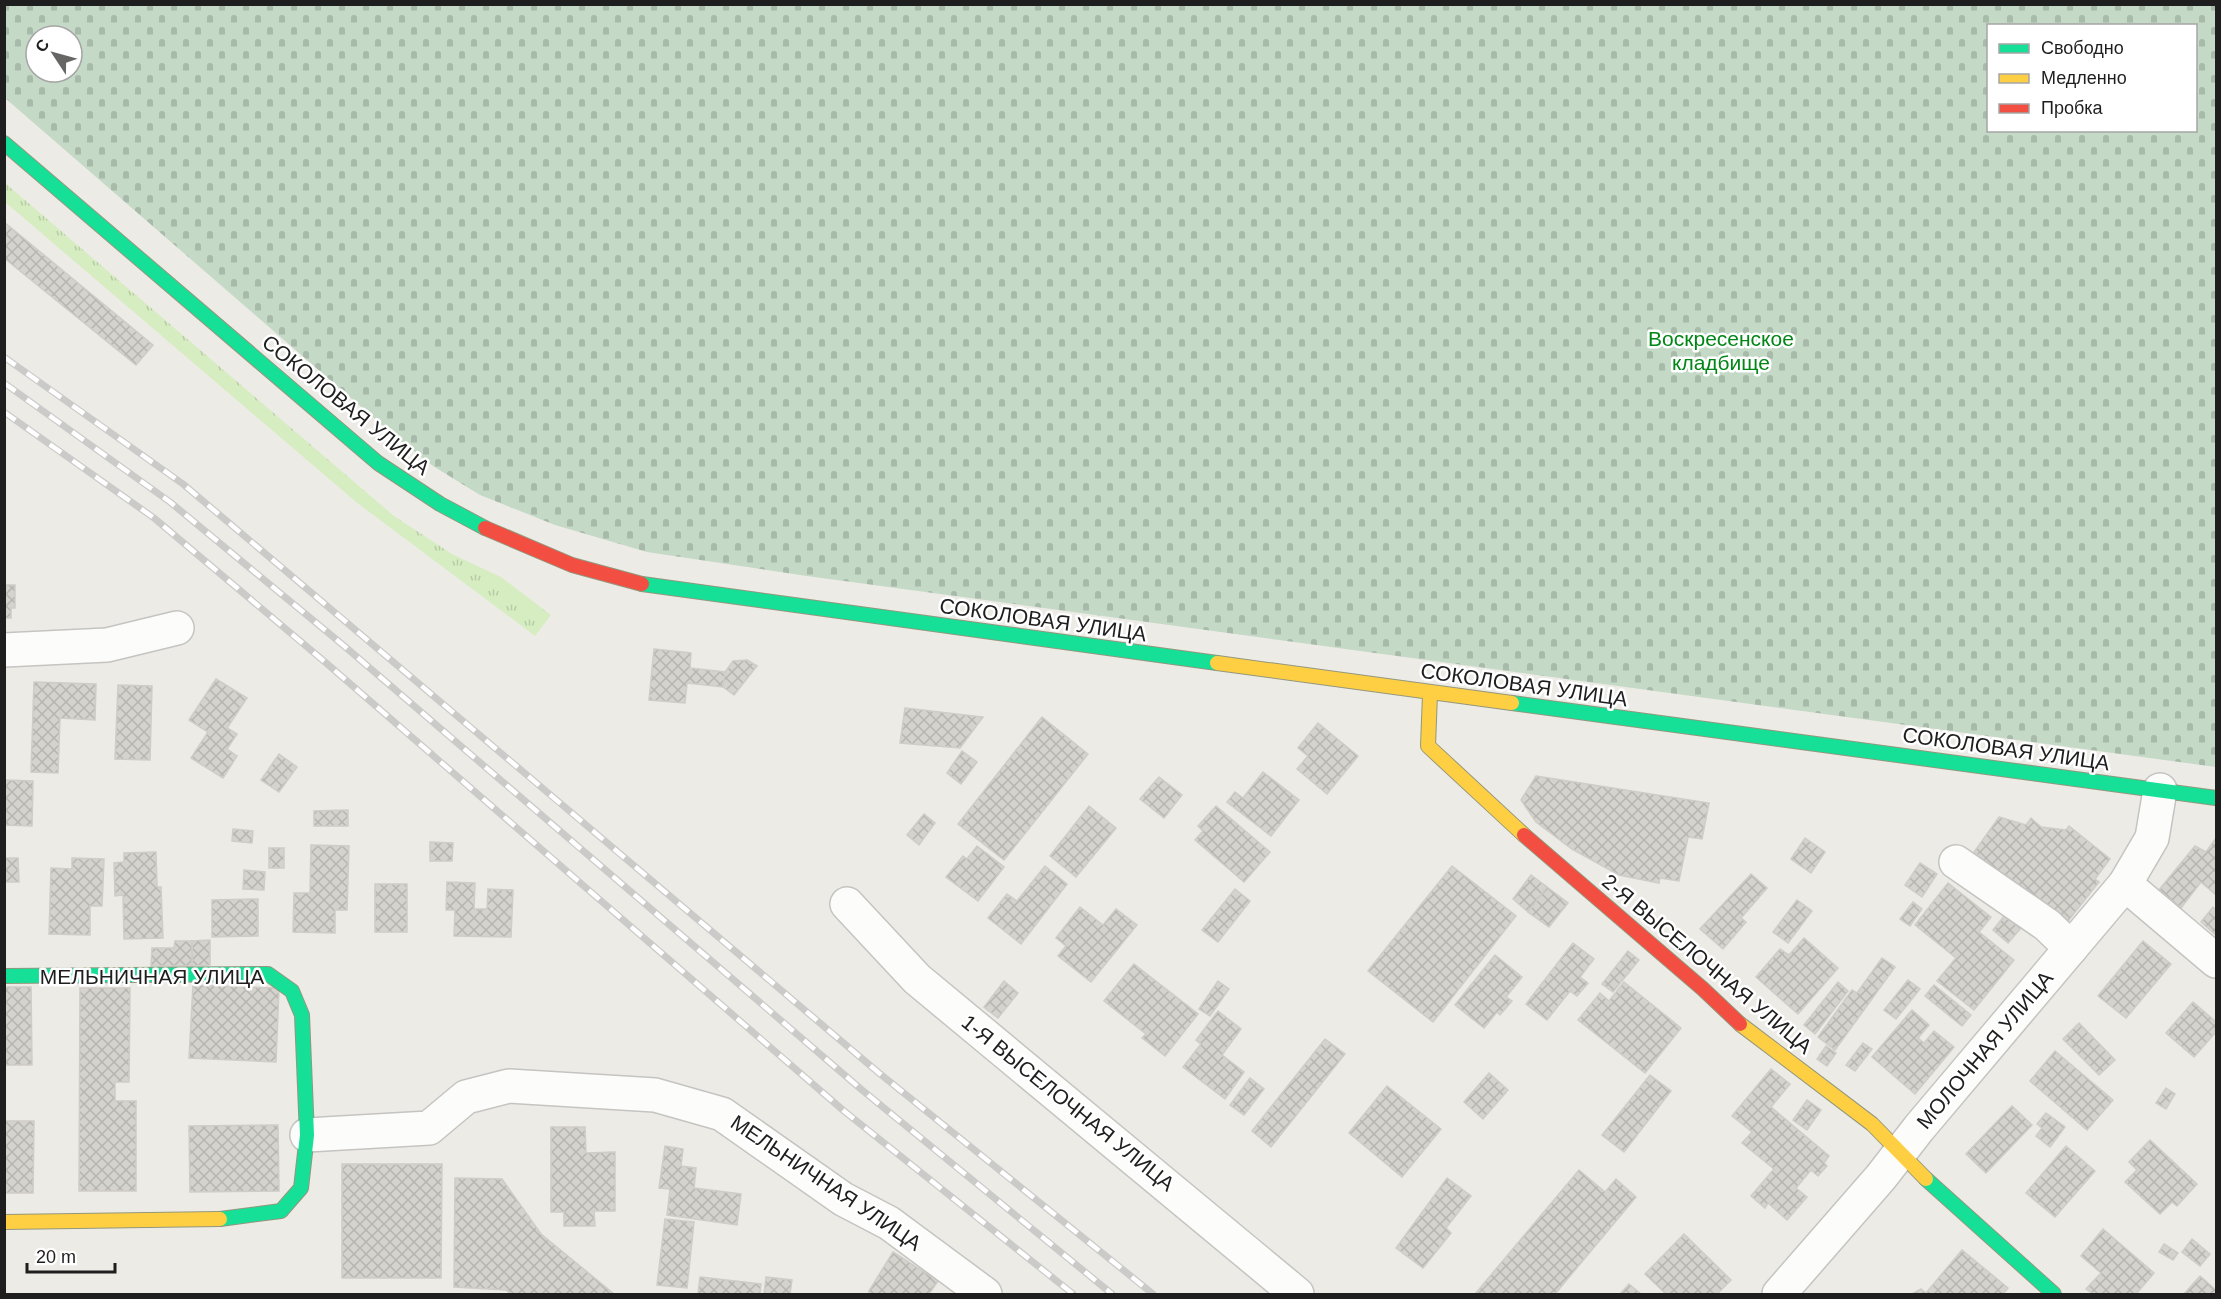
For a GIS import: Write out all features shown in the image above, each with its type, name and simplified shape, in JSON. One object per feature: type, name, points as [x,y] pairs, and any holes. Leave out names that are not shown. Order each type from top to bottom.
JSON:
[{"type":"main road","name":"СОКОЛОВАЯ УЛИЦА","points":[[4,143],[378,463],[414,490],[468,522],[547,557],[642,584],[1430,693],[2217,798]]},
{"type":"main road","name":"2-Я ВЫСЕЛОЧНАЯ УЛИЦА","points":[[1430,693],[1428,746],[1559,868],[1703,990],[1733,1019],[1872,1124],[1931,1184],[2054,1294]]},
{"type":"main road","name":"МЕЛЬНИЧНАЯ УЛИЦА","points":[[4,976],[268,974],[292,991],[302,1015],[307,1135],[301,1188],[281,1211],[237,1219],[4,1222]]},
{"type":"street","points":[[4,650],[107,645],[177,628]]},
{"type":"street","name":"МОЛОЧНАЯ УЛИЦА","points":[[1779,1294],[2125,884],[2152,838],[2160,790]]},
{"type":"street","points":[[1956,862],[2047,925],[2071,948]]},
{"type":"street","points":[[2125,884],[2217,961]]},
{"type":"street","name":"1-Я ВЫСЕЛОЧНАЯ УЛИЦА","points":[[847,904],[917,979],[1297,1294]]},
{"type":"street","name":"МЕЛЬНИЧНАЯ УЛИЦА","points":[[307,1135],[429,1128],[466,1097],[509,1086],[655,1095],[722,1114],[843,1199],[889,1223],[986,1294]]},
{"type":"green space","name":"Воскресенское кладбище","points":[[5,4],[2216,5],[2216,767],[807,576],[647,552],[555,525],[480,495],[433,466],[397,438],[5,98]]},
{"type":"green space","points":[[5,183],[394,516],[452,554],[501,577],[551,615],[535,636],[356,502],[5,202]]},
{"type":"building","points":[[4,222],[153,345],[136,365],[4,258]]},
{"type":"building","points":[[4,585],[15,585],[15,608],[11,608],[11,618],[4,618]]},
{"type":"building","points":[[654,649],[691,653],[690,668],[725,672],[723,687],[687,683],[685,703],[649,700]]},
{"type":"building","points":[[747,660],[757,666],[734,695],[723,687],[725,672],[733,661]]},
{"type":"building","points":[[216,679],[247,698],[227,728],[237,734],[227,749],[237,756],[223,778],[191,758],[208,732],[189,720]]},
{"type":"building","points":[[34,682],[96,684],[95,720],[60,718],[58,773],[31,772]]},
{"type":"building","points":[[118,685],[152,686],[150,760],[115,759]]},
{"type":"building","points":[[905,708],[983,717],[960,748],[900,743]]},
{"type":"building","points":[[1042,717],[1088,754],[1004,860],[958,824]]},
{"type":"building","points":[[1318,723],[1358,756],[1327,794],[1297,769],[1308,756],[1298,748]]},
{"type":"building","points":[[962,751],[977,762],[961,784],[947,773]]},
{"type":"building","points":[[279,754],[297,767],[279,792],[261,780]]},
{"type":"building","points":[[1263,772],[1299,800],[1271,836],[1227,802],[1235,792],[1243,798]]},
{"type":"building","points":[[1536,776],[1709,803],[1702,839],[1688,837],[1679,881],[1660,878],[1659,883],[1619,875],[1572,849],[1536,822],[1521,800]]},
{"type":"building","points":[[1159,777],[1182,795],[1164,818],[1140,799]]},
{"type":"building","points":[[4,780],[33,781],[32,826],[4,825]]},
{"type":"building","points":[[1089,806],[1116,828],[1076,877],[1050,856]]},
{"type":"building","points":[[1216,806],[1270,852],[1244,882],[1195,840],[1203,831],[1198,826]]},
{"type":"building","points":[[348,810],[348,826],[314,826],[314,811]]},
{"type":"building","points":[[924,814],[935,823],[919,845],[907,835]]},
{"type":"building","points":[[1999,817],[2026,825],[2031,818],[2041,827],[2066,830],[2069,826],[2110,859],[2095,879],[2099,882],[2065,925],[1974,852]]},
{"type":"building","points":[[233,829],[253,831],[252,843],[232,841]]},
{"type":"building","points":[[1805,838],[1825,852],[1811,873],[1791,859]]},
{"type":"building","points":[[2216,838],[2216,895],[2201,882],[2181,908],[2159,890],[2195,846],[2206,852]]},
{"type":"building","points":[[430,842],[453,843],[452,861],[430,861]]},
{"type":"building","points":[[311,845],[349,846],[347,910],[335,910],[335,933],[293,932],[294,893],[310,893]]},
{"type":"building","points":[[977,846],[1004,867],[978,901],[946,877],[963,856],[967,859]]},
{"type":"building","points":[[269,848],[284,848],[284,868],[269,868]]},
{"type":"building","points":[[156,852],[157,887],[161,887],[163,938],[124,939],[123,895],[115,896],[114,863],[124,862],[124,853]]},
{"type":"building","points":[[4,858],[18,858],[19,882],[4,882]]},
{"type":"building","points":[[72,858],[104,859],[102,906],[90,906],[90,935],[49,934],[51,868],[72,869]]},
{"type":"building","points":[[1920,863],[1937,874],[1922,897],[1905,885]]},
{"type":"building","points":[[1045,866],[1067,884],[1021,944],[988,918],[1007,894],[1017,901]]},
{"type":"building","points":[[1452,866],[1516,916],[1433,1022],[1368,971]]},
{"type":"building","points":[[244,870],[265,872],[264,890],[243,889]]},
{"type":"building","points":[[1751,874],[1767,888],[1741,918],[1746,922],[1723,949],[1700,929]]},
{"type":"building","points":[[1531,875],[1547,887],[1528,912],[1513,899]]},
{"type":"building","points":[[447,882],[475,883],[474,909],[487,909],[488,889],[513,890],[511,937],[454,936],[455,910],[446,910]]},
{"type":"building","points":[[1948,883],[1991,917],[1979,932],[2014,960],[1974,1010],[1937,981],[1956,958],[1915,925]]},
{"type":"building","points":[[375,884],[407,884],[407,932],[375,932]]},
{"type":"building","points":[[1547,887],[1568,903],[1549,927],[1528,912]]},
{"type":"building","points":[[1235,889],[1250,901],[1218,942],[1202,930]]},
{"type":"building","points":[[258,899],[258,936],[212,937],[212,900]]},
{"type":"building","points":[[1797,900],[1812,911],[1788,943],[1773,932]]},
{"type":"building","points":[[1913,902],[1922,909],[1910,926],[1900,919]]},
{"type":"building","points":[[1080,907],[1103,925],[1116,909],[1137,925],[1091,982],[1058,956],[1066,946],[1056,938]]},
{"type":"building","points":[[2213,907],[2216,910],[2216,935],[2201,922]]},
{"type":"building","points":[[2005,915],[2021,928],[2008,943],[1993,930]]},
{"type":"building","points":[[1804,938],[1838,968],[1798,1014],[1756,977],[1780,949],[1789,955]]},
{"type":"building","points":[[210,940],[210,965],[192,966],[192,941]]},
{"type":"building","points":[[175,941],[192,941],[192,966],[151,966],[152,948],[174,948]]},
{"type":"building","points":[[2143,941],[2171,964],[2126,1018],[2098,996]]},
{"type":"building","points":[[1573,943],[1594,959],[1580,977],[1588,983],[1577,996],[1570,991],[1547,1020],[1526,1004]]},
{"type":"building","points":[[1628,951],[1639,960],[1613,992],[1602,984]]},
{"type":"building","points":[[1495,955],[1522,977],[1506,997],[1512,1001],[1500,1015],[1497,1012],[1484,1028],[1455,1005]]},
{"type":"building","points":[[1882,958],[1895,967],[1835,1050],[1818,1037],[1852,990],[1857,993]]},
{"type":"building","points":[[1134,964],[1198,1014],[1165,1056],[1142,1038],[1146,1034],[1104,1001]]},
{"type":"building","points":[[1908,980],[1920,989],[1896,1019],[1884,1010]]},
{"type":"building","points":[[1004,981],[1018,993],[998,1018],[984,1007]]},
{"type":"building","points":[[1218,981],[1229,989],[1210,1016],[1199,1009]]},
{"type":"building","points":[[1624,982],[1681,1028],[1645,1073],[1578,1020],[1600,993],[1609,1001]]},
{"type":"building","points":[[1838,982],[1848,991],[1815,1034],[1804,1025]]},
{"type":"building","points":[[193,985],[279,988],[276,1062],[189,1058]]},
{"type":"building","points":[[1934,985],[1971,1015],[1962,1026],[1925,996]]},
{"type":"building","points":[[4,987],[31,987],[32,1065],[4,1065]]},
{"type":"building","points":[[80,988],[130,988],[129,1082],[115,1082],[115,1101],[136,1101],[136,1191],[79,1191]]},
{"type":"building","points":[[2193,1002],[2216,1022],[2216,1032],[2194,1057],[2166,1033]]},
{"type":"building","points":[[1912,1010],[1929,1025],[1918,1038],[1924,1043],[1934,1031],[1954,1047],[1915,1094],[1872,1057]]},
{"type":"building","points":[[1218,1011],[1241,1029],[1222,1055],[1244,1072],[1225,1099],[1183,1067],[1201,1044],[1196,1040]]},
{"type":"building","points":[[2079,1023],[2115,1060],[2099,1075],[2063,1039]]},
{"type":"building","points":[[1325,1039],[1345,1054],[1271,1147],[1252,1131]]},
{"type":"building","points":[[1863,1043],[1872,1049],[1855,1071],[1846,1065]]},
{"type":"building","points":[[1826,1046],[1836,1053],[1827,1066],[1817,1059]]},
{"type":"building","points":[[2055,1051],[2113,1100],[2087,1130],[2030,1081]]},
{"type":"building","points":[[1771,1069],[1790,1084],[1771,1107],[1829,1156],[1824,1163],[1827,1166],[1818,1176],[1811,1170],[1796,1188],[1807,1197],[1787,1220],[1768,1203],[1765,1208],[1751,1196],[1774,1169],[1742,1143],[1752,1132],[1732,1116]]},
{"type":"building","points":[[1489,1073],[1508,1090],[1483,1119],[1464,1102]]},
{"type":"building","points":[[1650,1075],[1671,1091],[1624,1152],[1602,1135]]},
{"type":"building","points":[[1250,1078],[1264,1089],[1244,1115],[1230,1105]]},
{"type":"building","points":[[1387,1086],[1441,1129],[1402,1177],[1349,1133]]},
{"type":"building","points":[[2166,1088],[2175,1094],[2166,1109],[2156,1103]]},
{"type":"building","points":[[1807,1100],[1821,1110],[1807,1130],[1793,1120]]},
{"type":"building","points":[[2012,1106],[2032,1125],[1986,1173],[1966,1154]]},
{"type":"building","points":[[2046,1113],[2065,1127],[2050,1147],[2036,1136],[2042,1128],[2037,1124]]},
{"type":"building","points":[[4,1121],[34,1121],[33,1193],[4,1193]]},
{"type":"building","points":[[278,1125],[279,1191],[190,1192],[189,1126]]},
{"type":"building","points":[[551,1127],[585,1127],[586,1153],[615,1152],[615,1211],[594,1211],[595,1226],[564,1226],[564,1212],[551,1212]]},
{"type":"building","points":[[2150,1140],[2197,1184],[2177,1206],[2172,1202],[2160,1214],[2125,1182],[2137,1170],[2129,1162]]},
{"type":"building","points":[[665,1146],[683,1149],[681,1166],[696,1168],[694,1188],[741,1194],[737,1225],[667,1215],[670,1189],[659,1188]]},
{"type":"building","points":[[2066,1146],[2095,1171],[2055,1217],[2026,1193]]},
{"type":"building","points":[[342,1164],[442,1164],[441,1278],[342,1278]]},
{"type":"building","points":[[1579,1170],[1605,1192],[1616,1179],[1636,1197],[1555,1294],[1475,1294]]},
{"type":"building","points":[[455,1178],[502,1179],[541,1234],[614,1294],[511,1294],[506,1290],[454,1287]]},
{"type":"building","points":[[1447,1178],[1471,1196],[1446,1228],[1451,1233],[1423,1268],[1396,1248]]},
{"type":"building","points":[[665,1219],[694,1222],[687,1288],[657,1285]]},
{"type":"building","points":[[2103,1229],[2154,1273],[2136,1294],[2093,1294],[2086,1289],[2101,1273],[2081,1256]]},
{"type":"building","points":[[1684,1234],[1731,1280],[1717,1294],[1666,1294],[1645,1274]]},
{"type":"building","points":[[2192,1239],[2210,1254],[2200,1266],[2182,1252]]},
{"type":"building","points":[[2164,1244],[2178,1253],[2173,1260],[2159,1252]]},
{"type":"building","points":[[1962,1250],[2008,1288],[2003,1294],[1912,1294],[1921,1289],[1926,1293]]},
{"type":"building","points":[[893,1252],[938,1281],[929,1294],[869,1294]]},
{"type":"building","points":[[2200,1276],[2216,1290],[2216,1294],[2184,1294]]},
{"type":"building","points":[[700,1277],[761,1284],[760,1294],[698,1294]]},
{"type":"building","points":[[766,1277],[792,1280],[790,1294],[764,1294]]},
{"type":"building","points":[[1629,1284],[1641,1294],[1620,1294]]},
{"type":"railway","points":[[4,357],[183,484],[879,1073],[1153,1294]]},
{"type":"railway","points":[[4,383],[170,502],[343,645],[862,1090],[1112,1294]]},
{"type":"railway","points":[[4,412],[154,518],[325,662],[844,1111],[1073,1294]]},
{"type":"traffic: fast","points":[[4,143],[378,463],[440,504],[485,528]]},
{"type":"traffic: fast","points":[[642,584],[1217,663]]},
{"type":"traffic: fast","points":[[1512,703],[2216,798]]},
{"type":"traffic: fast","points":[[4,976],[268,974],[292,991],[302,1015],[307,1135],[301,1188],[281,1211],[220,1219]]},
{"type":"traffic: fast","points":[[1926,1179],[2054,1294]]},
{"type":"traffic: slow","points":[[1217,663],[1512,703]]},
{"type":"traffic: slow","points":[[1430,694],[1428,746],[1524,835]]},
{"type":"traffic: slow","points":[[1740,1024],[1872,1124],[1926,1179]]},
{"type":"traffic: slow","points":[[4,1222],[220,1219]]},
{"type":"traffic: jam","points":[[485,528],[572,565],[642,584]]},
{"type":"traffic: jam","points":[[1524,835],[1703,989],[1740,1024]]}]
